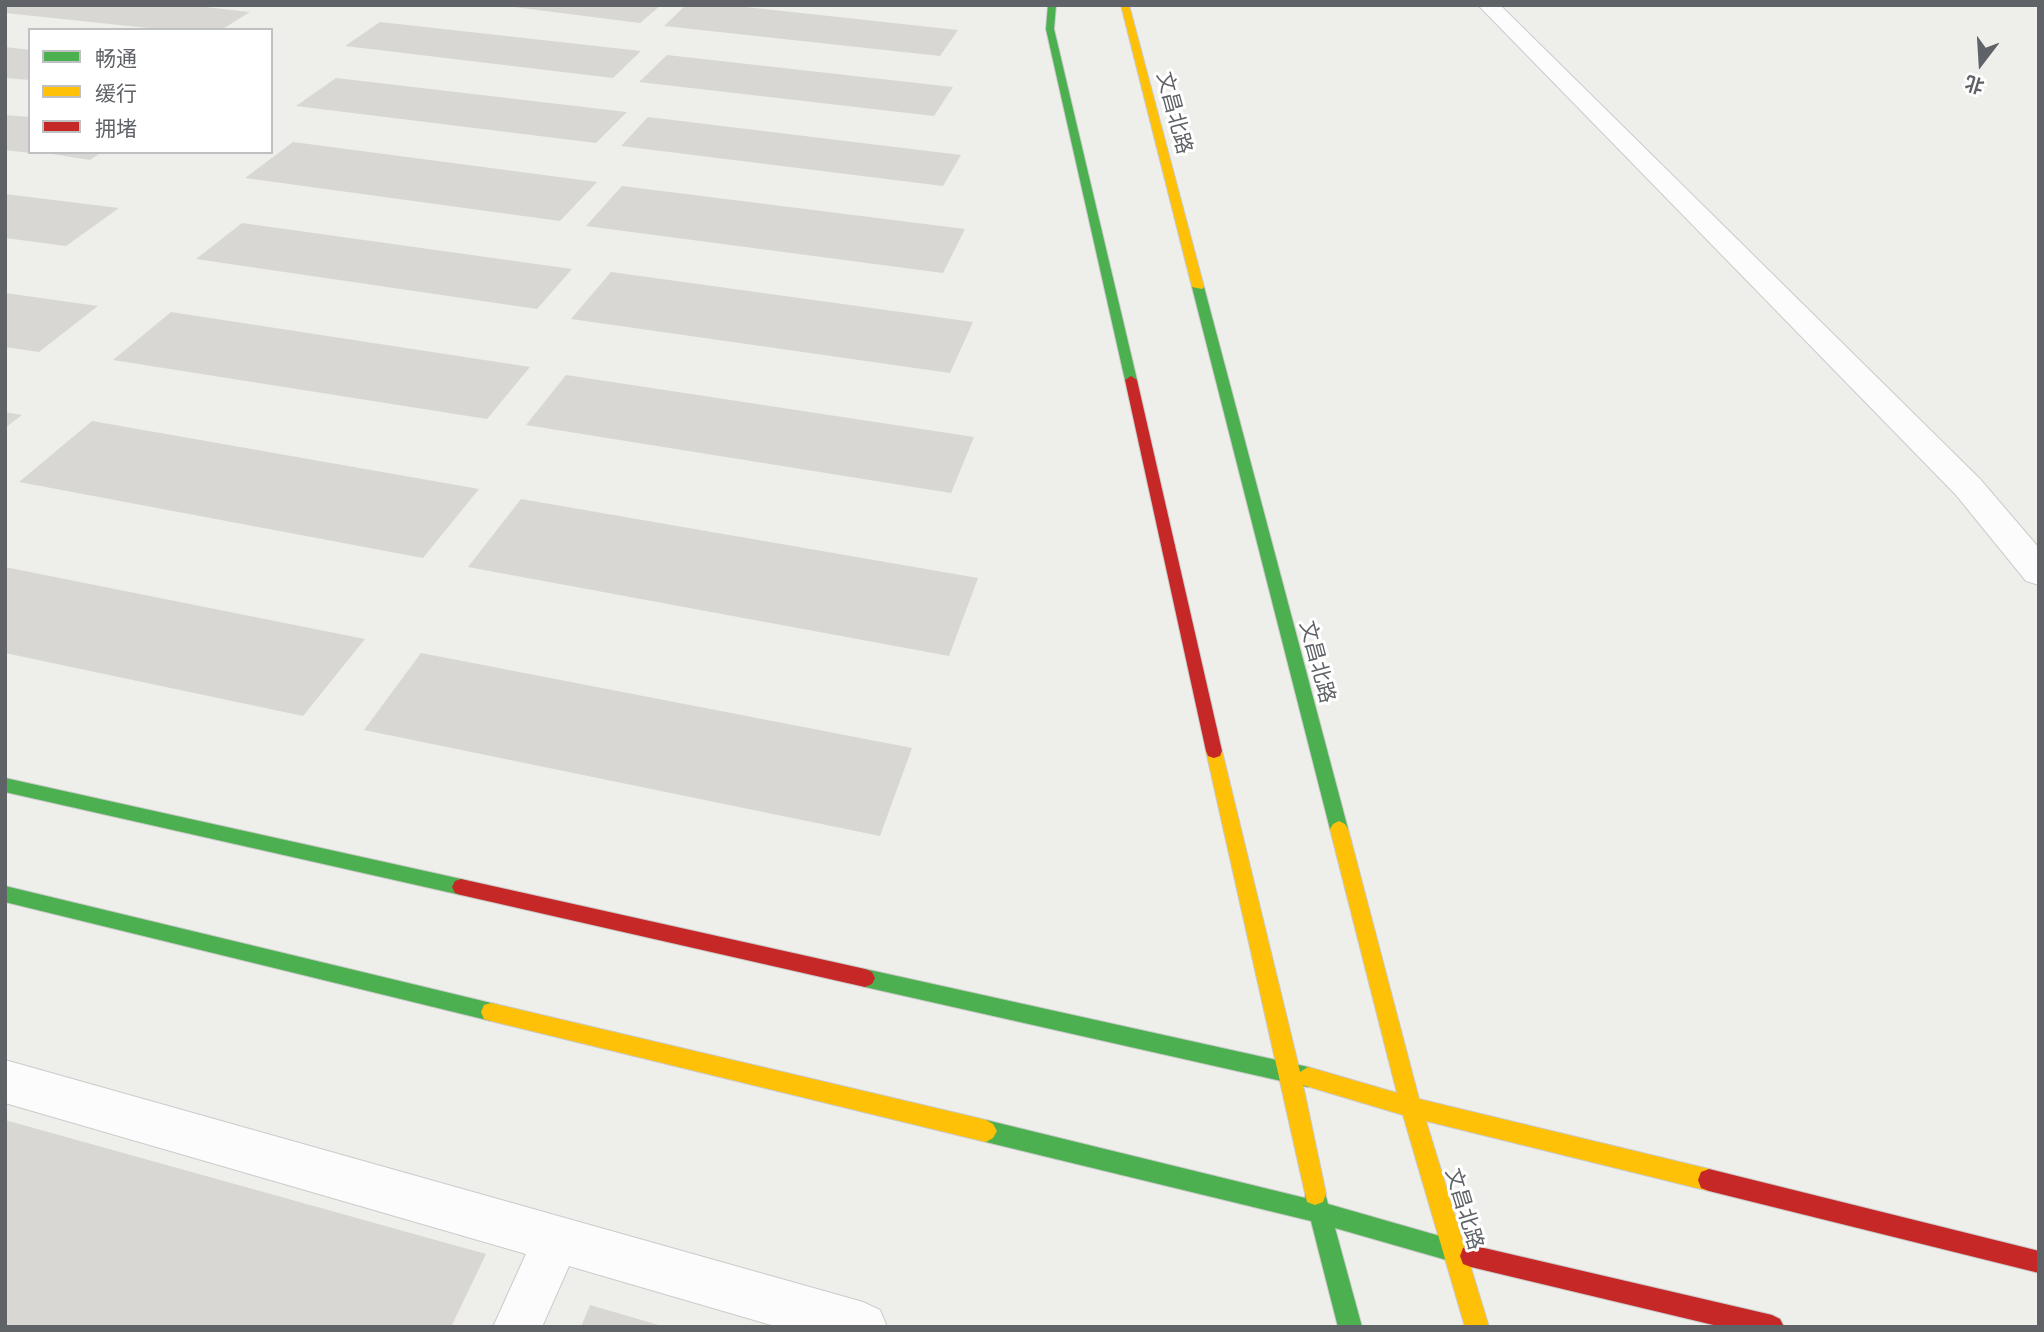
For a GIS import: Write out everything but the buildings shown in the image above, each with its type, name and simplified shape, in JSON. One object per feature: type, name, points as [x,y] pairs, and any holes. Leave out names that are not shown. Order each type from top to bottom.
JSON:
[{"type":"main road","points":[[1052,5],[1050,29],[1170,550],[1243,883],[1293,1073],[1319,1212],[1350,1327]]},
{"type":"main road","name":"文昌北路","points":[[1125,5],[1411,1107],[1477,1327]]},
{"type":"main road","points":[[5,785],[1293,1073],[1411,1107],[2039,1262]]},
{"type":"main road","points":[[5,894],[1319,1212],[1455,1252],[1772,1327]]},
{"type":"street","points":[[1488,5],[1958,478],[2039,572]]},
{"type":"lane","points":[[5,1081],[863,1327]]},
{"type":"lane","points":[[517,1327],[557,1238]]},
{"type":"traffic: fast","points":[[1052,5],[1050,29],[1131,380]]},
{"type":"traffic: fast","points":[[1198,287],[1339,829]]},
{"type":"traffic: fast","points":[[5,785],[461,887]]},
{"type":"traffic: fast","points":[[5,894],[491,1012]]},
{"type":"traffic: fast","points":[[865,978],[1308,1077]]},
{"type":"traffic: fast","points":[[986,1131],[1319,1212],[1471,1256]]},
{"type":"traffic: fast","points":[[1315,1194],[1350,1327]]},
{"type":"traffic: slow","points":[[1125,5],[1198,287]]},
{"type":"traffic: slow","points":[[1214,751],[1315,1194]]},
{"type":"traffic: slow","points":[[1339,829],[1411,1107],[1477,1327]]},
{"type":"traffic: slow","points":[[491,1012],[986,1131]]},
{"type":"traffic: slow","points":[[1308,1077],[1411,1107],[1709,1180]]},
{"type":"traffic: jam","points":[[1131,380],[1214,751]]},
{"type":"traffic: jam","points":[[461,887],[865,978]]},
{"type":"traffic: jam","points":[[1709,1180],[2039,1262]]},
{"type":"traffic: jam","points":[[1471,1256],[1772,1327]]}]
